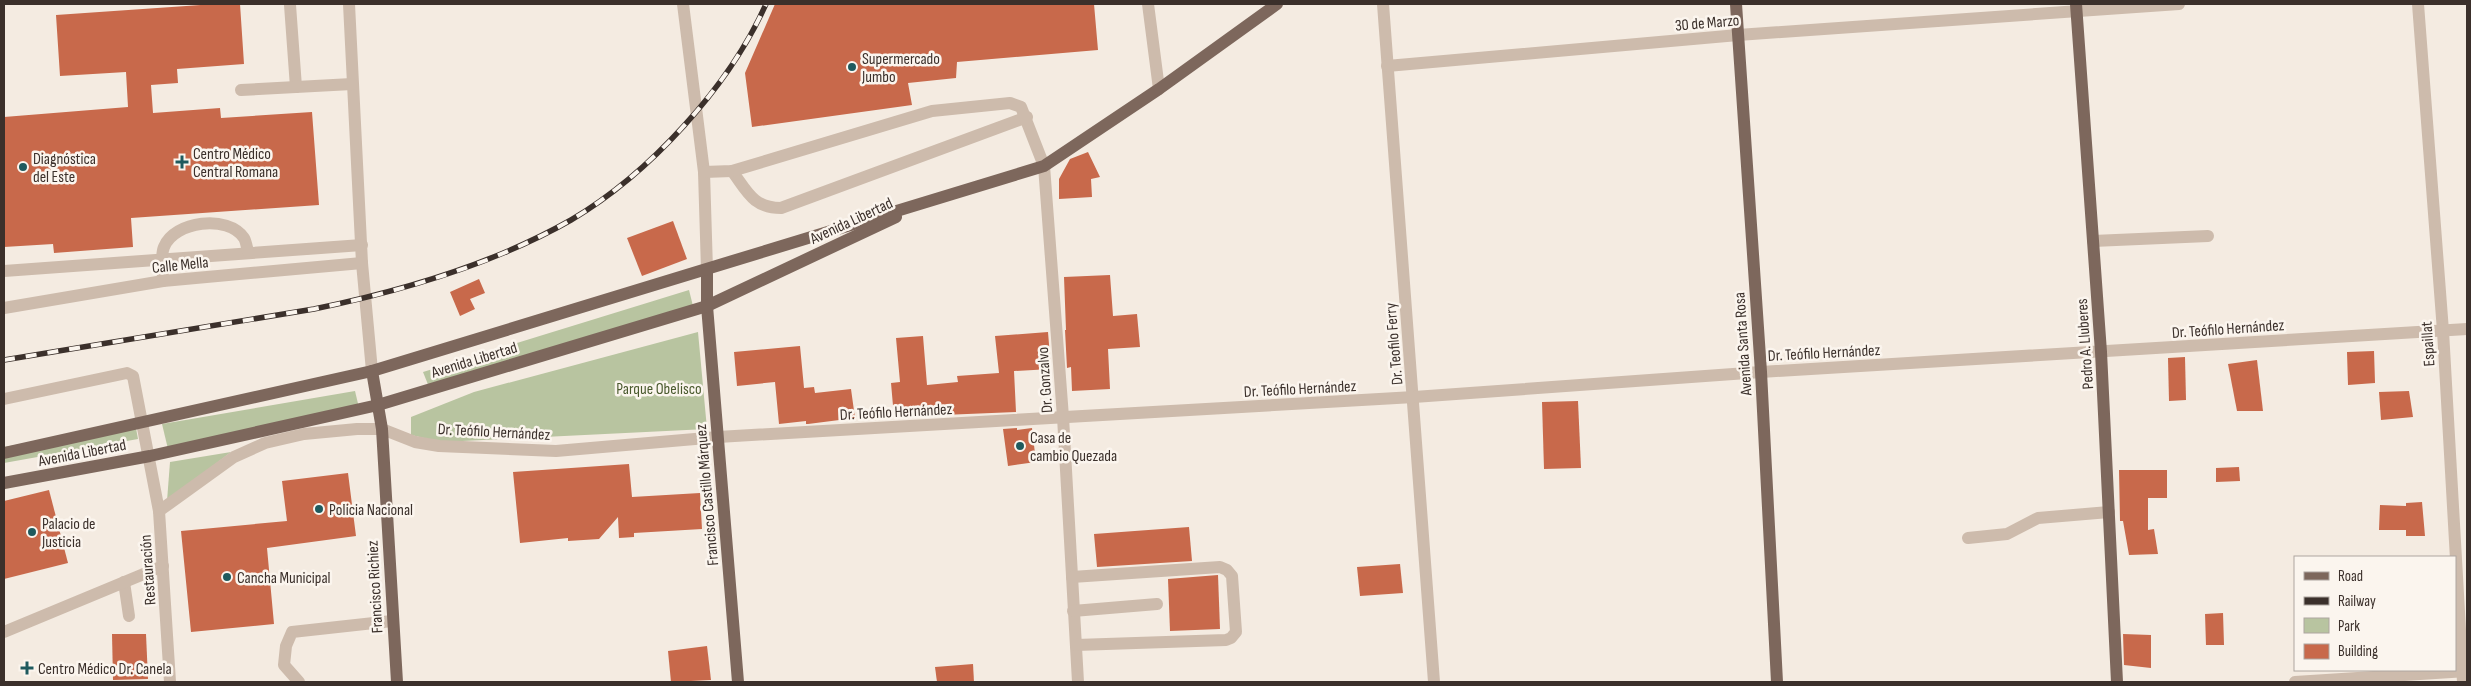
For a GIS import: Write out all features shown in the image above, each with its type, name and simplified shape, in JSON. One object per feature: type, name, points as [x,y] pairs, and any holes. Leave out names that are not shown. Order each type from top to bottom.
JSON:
[{"type":"main road","name":"Avenida Libertad","points":[[4,453],[372,371],[707,270],[838,227],[1044,166],[1159,89],[1277,4]]},
{"type":"main road","name":"Avenida Santa Rosa","points":[[1736,4],[1761,372],[1777,682]]},
{"type":"main road","name":"Pedro A. Lluberes","points":[[2076,8],[2101,352],[2117,682]]},
{"type":"main road","name":"Avenida Libertad","points":[[4,483],[150,456],[378,405],[707,306],[932,200]]},
{"type":"main road","name":"Francisco Castillo Márquez","points":[[707,270],[707,306],[738,682]]},
{"type":"main road","name":"Francisco Richiez","points":[[372,371],[382,429],[397,682]]},
{"type":"street","points":[[349,4],[362,263],[372,371]]},
{"type":"street","points":[[683,4],[704,172],[707,270]]},
{"type":"street","points":[[1148,4],[1159,89]]},
{"type":"street","name":"Dr. Teofilo Ferry","points":[[1384,4],[1387,66],[1414,398],[1434,682]]},
{"type":"street","name":"30 de Marzo","points":[[1387,66],[2076,8],[2179,4]]},
{"type":"street","name":"Espaillat","points":[[2418,4],[2442,331],[2464,675]]},
{"type":"street","points":[[290,5],[296,87]]},
{"type":"street","points":[[241,90],[352,84]]},
{"type":"street","points":[[704,172],[732,171],[932,111],[1010,103],[1021,107],[1027,117],[1033,142],[1044,166]]},
{"type":"street","points":[[732,171],[753,200],[760,206],[781,208],[1027,117]]},
{"type":"street","name":"Dr. Gonzalvo","points":[[1044,166],[1063,417],[1078,682]]},
{"type":"street","points":[[163,281],[163,247],[178,231],[198,225],[229,226],[244,238],[248,252]]},
{"type":"street","points":[[2093,241],[2208,236]]},
{"type":"street","name":"Calle Mella","points":[[4,271],[248,252],[362,246]]},
{"type":"street","name":"Calle Mella","points":[[4,308],[163,281],[362,263]]},
{"type":"street","name":"Dr. Teófilo Hernández","points":[[159,511],[234,457],[266,443],[304,434],[382,429],[415,442],[431,445],[556,451],[718,437],[1414,398],[1761,372],[2467,329]]},
{"type":"street","name":"Restauración","points":[[4,399],[131,373],[133,376],[150,456],[159,511],[170,682]]},
{"type":"street","points":[[1968,538],[2007,534],[2038,518],[2109,512]]},
{"type":"street","points":[[4,632],[163,566]]},
{"type":"street","points":[[1072,577],[1220,566],[1232,576],[1236,632],[1231,638],[1226,640],[1076,645]]},
{"type":"street","points":[[124,582],[129,616]]},
{"type":"street","points":[[1073,611],[1157,604]]},
{"type":"street","points":[[299,682],[284,665],[286,646],[292,632],[392,621]]},
{"type":"street","points":[[2295,682],[2464,675]]},
{"type":"green space","points":[[689,290],[695,314],[431,392],[423,372]]},
{"type":"green space","name":"Parque Obelisco","points":[[698,332],[707,429],[441,442],[411,435],[411,417],[474,392]]},
{"type":"green space","points":[[355,391],[360,412],[168,449],[162,424]]},
{"type":"green space","points":[[135,423],[138,439],[4,463],[4,447]]},
{"type":"green space","points":[[231,452],[167,501],[170,462]]},
{"type":"building","name":"Centro Médico Central Romana","points":[[240,4],[244,64],[177,69],[178,83],[151,85],[153,113],[220,108],[221,118],[312,112],[319,205],[131,218],[133,247],[54,253],[53,244],[4,247],[4,117],[128,107],[126,72],[60,76],[56,15]]},
{"type":"building","name":"Supermercado Jumbo","points":[[775,4],[1094,4],[1098,50],[957,62],[956,78],[908,83],[912,105],[752,127],[745,73]]},
{"type":"building","points":[[1088,152],[1100,177],[1091,179],[1092,197],[1059,199],[1059,179],[1070,159]]},
{"type":"building","points":[[673,221],[687,259],[642,276],[627,238]]},
{"type":"building","points":[[1110,275],[1113,316],[1137,314],[1140,347],[1108,349],[1110,389],[1072,391],[1071,367],[1067,368],[1064,277]]},
{"type":"building","points":[[479,279],[485,293],[470,299],[475,309],[460,316],[450,292]]},
{"type":"building","points":[[1048,332],[1051,369],[1014,371],[1016,412],[894,417],[891,383],[900,382],[896,338],[923,336],[927,385],[958,382],[957,376],[999,373],[995,336]]},
{"type":"building","points":[[800,346],[804,388],[814,387],[815,393],[851,389],[855,418],[808,424],[806,424],[806,421],[779,424],[775,382],[737,386],[734,352]]},
{"type":"building","points":[[2374,351],[2375,383],[2348,385],[2347,352]]},
{"type":"building","points":[[2185,357],[2186,400],[2169,401],[2168,358]]},
{"type":"building","points":[[2257,360],[2263,411],[2237,411],[2228,364]]},
{"type":"building","points":[[2409,391],[2413,417],[2381,420],[2379,392]]},
{"type":"building","points":[[1578,401],[1581,468],[1544,469],[1542,402]]},
{"type":"building","name":"Casa de cambio Quezada","points":[[1017,428],[1017,430],[1032,428],[1036,462],[1008,466],[1003,429]]},
{"type":"building","points":[[629,464],[632,497],[700,493],[702,529],[634,533],[634,537],[619,538],[618,517],[599,539],[568,541],[568,538],[520,543],[513,472]]},
{"type":"building","points":[[2239,467],[2240,481],[2216,482],[2216,468]]},
{"type":"building","points":[[2119,470],[2167,470],[2167,498],[2148,498],[2148,530],[2154,529],[2158,554],[2129,555],[2123,521],[2120,521]]},
{"type":"building","name":"Cancha Municipal","points":[[348,473],[356,536],[267,548],[274,624],[191,632],[181,531],[287,521],[282,481]]},
{"type":"building","name":"Palacio de Justicia","points":[[49,490],[68,563],[4,579],[4,501]]},
{"type":"building","points":[[2422,502],[2425,536],[2406,536],[2406,530],[2379,530],[2380,505],[2406,506],[2406,503]]},
{"type":"building","points":[[1189,527],[1192,561],[1097,567],[1094,534]]},
{"type":"building","points":[[1400,564],[1403,593],[1360,596],[1357,567]]},
{"type":"building","points":[[1218,575],[1220,629],[1170,631],[1168,579]]},
{"type":"building","points":[[2223,613],[2224,645],[2206,645],[2205,614]]},
{"type":"building","points":[[112,634],[146,634],[148,679],[113,680]]},
{"type":"building","points":[[2123,634],[2151,635],[2151,668],[2124,665]]},
{"type":"building","points":[[707,646],[711,680],[671,682],[668,651]]},
{"type":"building","points":[[973,664],[974,682],[937,682],[935,667]]},
{"type":"railway","points":[[4,360],[347,302],[446,275],[541,236],[571,220],[629,179],[684,126],[709,97],[731,66],[766,4]]},
{"type":"place","name":"Supermercado Jumbo","points":[[852,67]]},
{"type":"place","name":"Centro Médico Central Romana","points":[[182,162]]},
{"type":"place","name":"Diagnóstica del Este","points":[[23,167]]},
{"type":"place","name":"Casa de cambio Quezada","points":[[1020,446]]},
{"type":"place","name":"Policia Nacional","points":[[319,509]]},
{"type":"place","name":"Palacio de Justicia","points":[[32,532]]},
{"type":"place","name":"Cancha Municipal","points":[[227,577]]},
{"type":"place","name":"Centro Médico Dr. Canela","points":[[27,668]]}]
